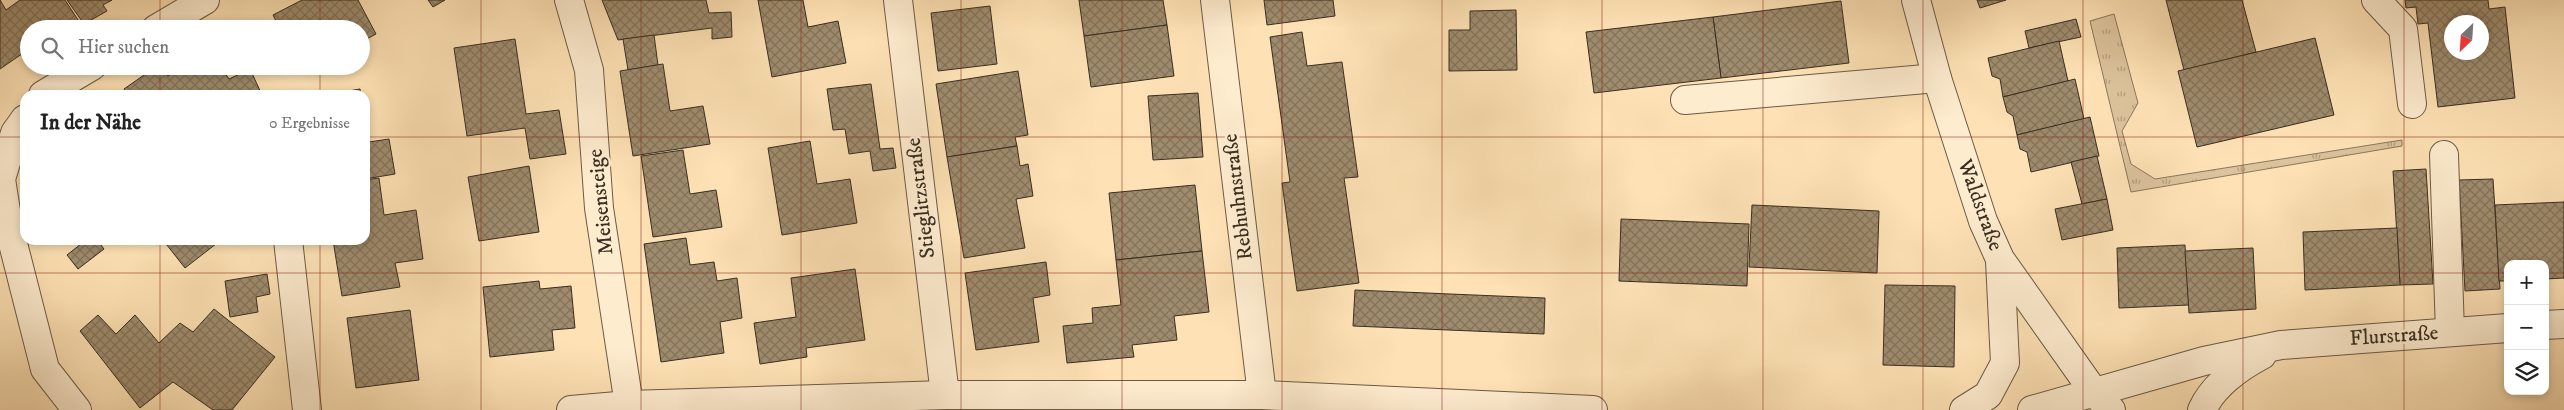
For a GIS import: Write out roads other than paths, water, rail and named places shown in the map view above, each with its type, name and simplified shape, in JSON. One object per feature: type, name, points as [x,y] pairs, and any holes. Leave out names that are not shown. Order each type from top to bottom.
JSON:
[{"type":"street","points":[[171,20],[205,0]]},
{"type":"street","name":"Meisensteige","points":[[569,0],[589,70],[599,208],[629,405]]},
{"type":"street","name":"Stieglitzstraße","points":[[898,0],[945,395]]},
{"type":"street","name":"Rebhuhnstraße","points":[[1215,0],[1262,395]]},
{"type":"street","name":"Waldstraße","points":[[1916,0],[1937,78],[1983,222],[2000,259],[2103,401]]},
{"type":"street","points":[[2376,0],[2402,29],[2412,104]]},
{"type":"street","points":[[51,90],[76,75]]},
{"type":"street","points":[[1685,100],[1937,78]]},
{"type":"street","points":[[20,126],[15,133],[1,179],[6,243],[45,369],[76,410]]},
{"type":"street","points":[[2444,155],[2450,332]]},
{"type":"street","points":[[289,245],[307,410]]},
{"type":"street","points":[[1964,410],[1988,395],[2006,363],[2000,259]]},
{"type":"street","points":[[2549,325],[2564,324]]},
{"type":"street","name":"Flurstraße","points":[[2032,410],[2103,401],[2204,361],[2281,344],[2504,328]]},
{"type":"street","name":"Flurstraße","points":[[2202,410],[2208,397],[2244,364],[2281,344]]},
{"type":"street","points":[[571,410],[629,405],[945,395],[1262,395],[1593,410]]}]
